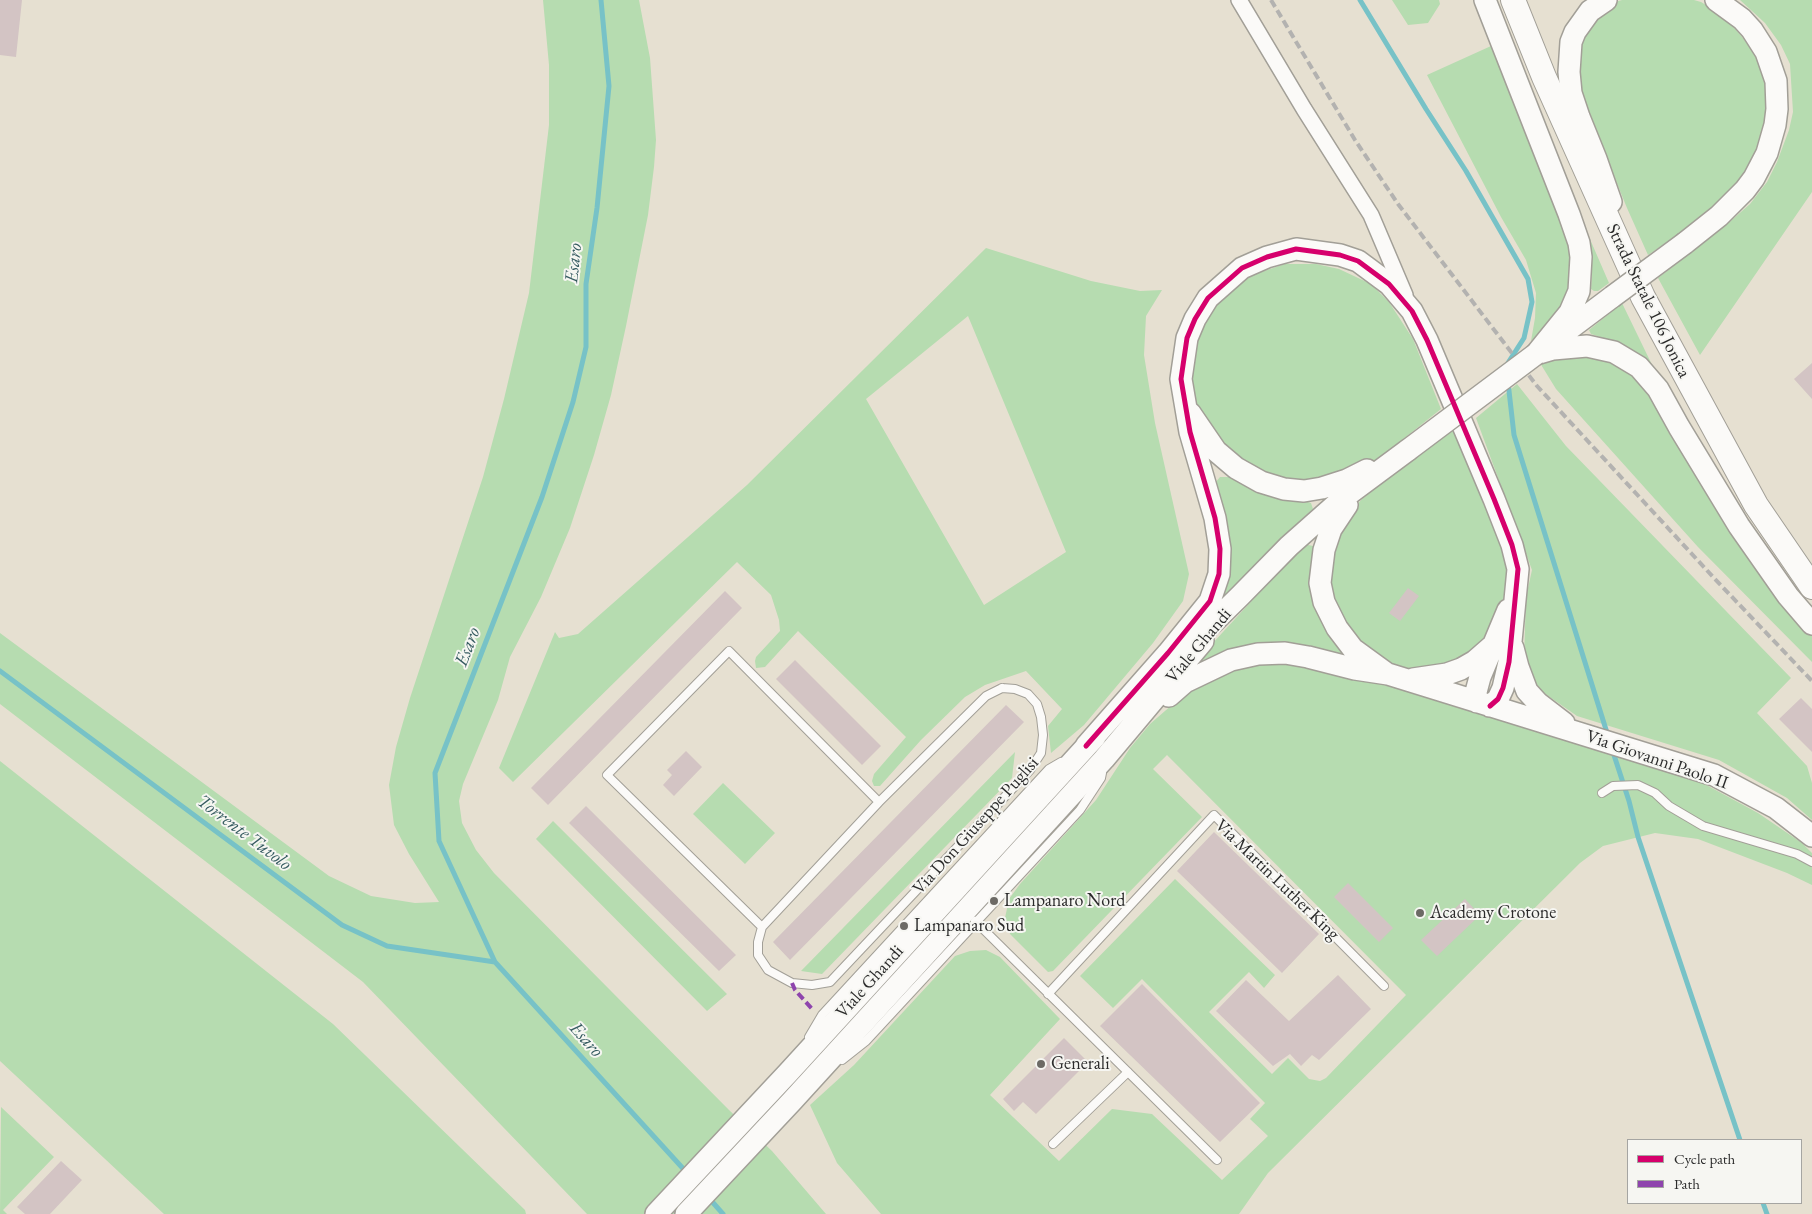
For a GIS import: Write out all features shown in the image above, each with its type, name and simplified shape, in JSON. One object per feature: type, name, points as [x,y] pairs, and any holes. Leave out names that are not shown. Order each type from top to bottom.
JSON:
[{"type":"main road","points":[[1485,0],[1579,243],[1581,257],[1579,291],[1570,312],[1536,354]]},
{"type":"main road","name":"Strada Statale 106 Jonica","points":[[1513,0],[1544,77],[1643,297],[1756,505],[1812,586]]},
{"type":"main road","points":[[1606,0],[1590,12],[1575,32],[1571,42],[1569,72],[1571,93],[1596,159],[1643,297]]},
{"type":"main road","points":[[1240,596],[1289,546],[1342,499],[1685,244],[1719,216],[1745,190],[1764,159],[1776,125],[1776,80],[1766,52],[1752,30],[1716,0]]},
{"type":"main road","points":[[1086,746],[1168,653],[1210,601],[1219,574],[1220,549],[1215,518],[1190,432],[1181,379],[1187,338],[1195,319],[1208,298],[1242,268],[1267,257],[1296,249],[1340,255],[1358,261],[1389,284],[1412,311],[1427,340],[1512,545],[1518,569],[1517,587],[1503,640],[1480,677],[1476,692],[1483,704]]},
{"type":"main road","points":[[1536,354],[1553,349],[1587,346],[1614,352],[1639,367],[1658,389],[1706,473],[1757,553],[1788,596],[1812,624]]},
{"type":"main road","points":[[1187,410],[1216,450],[1236,468],[1261,482],[1284,489],[1304,491],[1322,488],[1347,480],[1408,450]]},
{"type":"main road","points":[[1397,677],[1353,649],[1337,628],[1324,602],[1320,583],[1324,550],[1331,529],[1346,506],[1408,450]]},
{"type":"main road","name":"Viale Ghandi","points":[[656,1214],[788,1073],[1086,746],[1240,596]]},
{"type":"main road","name":"Viale Ghandi","points":[[686,1214],[792,1101],[1104,759],[1240,596]]},
{"type":"main road","points":[[1104,759],[1185,682],[1230,660],[1258,654],[1285,654],[1397,677],[1438,676],[1461,669],[1503,640]]},
{"type":"main road","points":[[1503,640],[1514,653],[1527,691],[1538,703],[1579,734]]},
{"type":"main road","name":"Via Giovanni Paolo II","points":[[1397,677],[1714,775],[1776,808],[1812,836]]},
{"type":"street","points":[[1239,0],[1304,109],[1371,215],[1412,311]]},
{"type":"lane","points":[[762,928],[606,775],[729,651],[879,802]]},
{"type":"lane","name":"Via Don Giuseppe Puglisi","points":[[1002,688],[1015,689],[1028,694],[1037,704],[1041,717],[1043,735],[1041,753],[1030,770],[920,889],[830,982],[812,985],[792,982],[768,970],[758,955],[758,942],[762,928],[879,802],[986,696],[1002,688]]},
{"type":"lane","points":[[788,1073],[822,1015],[1049,769],[1086,746]]},
{"type":"lane","points":[[792,1101],[866,1041],[975,921],[1080,810],[1101,778],[1104,759]]},
{"type":"lane","points":[[1602,793],[1613,786],[1638,785],[1655,793],[1669,806],[1703,826],[1797,854],[1812,862]]},
{"type":"lane","name":"Via Martin Luther King","points":[[1048,994],[1214,815],[1384,986]]},
{"type":"lane","points":[[920,889],[930,898]]},
{"type":"lane","points":[[975,921],[1217,1160]]},
{"type":"lane","points":[[1053,1144],[1128,1072]]},
{"type":"green space","points":[[543,0],[639,0],[650,58],[656,140],[654,167],[648,215],[626,326],[611,395],[594,455],[570,528],[541,597],[510,657],[498,700],[463,784],[459,801],[462,823],[476,850],[494,873],[772,1151],[826,1214],[587,1214],[363,982],[0,704],[0,633],[329,876],[371,896],[415,903],[439,902],[409,854],[394,825],[389,785],[396,747],[410,698],[483,477],[529,293],[549,125],[549,65]]},
{"type":"green space","points":[[1392,0],[1439,0],[1440,4],[1428,23],[1408,25]]},
{"type":"green space","points":[[1622,0],[1694,0],[1701,2],[1724,16],[1743,38],[1759,61],[1767,87],[1767,114],[1755,159],[1737,186],[1700,220],[1648,255],[1582,98],[1576,64],[1581,35],[1594,16],[1615,2]]},
{"type":"green space","points":[[1740,0],[1812,0],[1812,192],[1700,355],[1658,278],[1750,204],[1767,182],[1777,162],[1789,130],[1793,112],[1790,64],[1781,45],[1765,23]]},
{"type":"green space","points":[[1491,46],[1554,196],[1569,241],[1571,267],[1566,300],[1548,326],[1531,341],[1535,318],[1536,293],[1526,260],[1501,217],[1427,75]]},
{"type":"green space","points":[[1583,223],[1609,283],[1598,291],[1591,289],[1591,256]]},
{"type":"green space","points":[[986,248],[1091,281],[1140,291],[1162,290],[1146,316],[1144,355],[1155,423],[1189,574],[1183,601],[1153,643],[1084,725],[1051,753],[1048,726],[1062,709],[1026,671],[985,685],[965,697],[921,740],[880,786],[874,786],[872,781],[874,774],[906,737],[798,631],[765,667],[756,668],[756,657],[780,631],[779,620],[771,595],[737,562],[513,782],[499,768],[555,632],[559,638],[578,634],[747,485]],"holes":[[[968,316],[1066,552],[984,605],[866,399]]]},
{"type":"green space","points":[[1285,264],[1316,264],[1339,269],[1371,284],[1389,302],[1413,339],[1441,409],[1364,468],[1293,486],[1227,457],[1192,402],[1189,376],[1199,331],[1213,307],[1249,276]]},
{"type":"green space","points":[[1622,303],[1655,371],[1639,355],[1622,344],[1591,334],[1589,330]]},
{"type":"green space","points":[[1574,353],[1611,360],[1635,376],[1812,633],[1812,662],[1698,547],[1556,389],[1540,363]]},
{"type":"green space","points":[[1517,384],[1566,446],[1791,678],[1757,713],[1807,766],[1812,783],[1812,820],[1787,798],[1719,760],[1577,716],[1544,693],[1529,675],[1524,658],[1526,597],[1532,570],[1476,418]]},
{"type":"green space","points":[[1456,428],[1506,552],[1510,571],[1507,594],[1489,635],[1477,647],[1443,666],[1422,670],[1401,668],[1374,656],[1353,638],[1330,591],[1328,562],[1347,516],[1362,499],[1415,457]]},
{"type":"green space","points":[[1220,477],[1230,477],[1311,503],[1313,509],[1281,539],[1215,611],[1215,483]]},
{"type":"green space","points":[[1304,544],[1313,546],[1313,554],[1349,659],[1199,664],[1201,658],[1211,645]]},
{"type":"green space","points":[[1274,662],[1345,672],[1699,781],[1758,813],[1802,843],[1812,853],[1812,885],[1787,873],[1698,839],[1655,833],[1603,846],[1580,863],[1268,1173],[1239,1214],[881,1214],[837,1163],[810,1105],[854,1065],[955,956],[970,951],[986,950],[1000,957],[1060,1019],[990,1095],[1059,1161],[1112,1109],[1152,1114],[1222,1180],[1268,1136],[1250,1119],[1265,1103],[1142,979],[1113,1008],[1080,976],[1175,879],[1275,975],[1264,988],[1249,972],[1209,1012],[1272,1074],[1288,1058],[1309,1079],[1320,1081],[1326,1078],[1406,995],[1167,755],[1153,769],[1202,817],[1053,971],[1048,972],[1010,934],[1005,918],[1009,899],[1020,884],[1096,800],[1130,748],[1150,724],[1196,684],[1222,671]]},
{"type":"green space","points":[[1015,752],[1012,778],[822,974],[801,971]]},
{"type":"green space","points":[[0,761],[333,1024],[525,1210],[526,1214],[164,1214],[0,1061]]},
{"type":"green space","points":[[723,783],[775,833],[745,864],[693,814]]},
{"type":"green space","points":[[553,821],[727,994],[707,1011],[536,839]]},
{"type":"green space","points":[[1,1107],[54,1157],[3,1210],[7,1214],[0,1214]]},
{"type":"building","points":[[0,0],[22,0],[16,57],[0,55]]},
{"type":"building","points":[[1812,363],[1812,399],[1794,379]]},
{"type":"building","points":[[1408,588],[1419,596],[1400,621],[1389,613]]},
{"type":"building","points":[[725,591],[742,608],[548,805],[531,788]]},
{"type":"building","points":[[795,660],[881,746],[862,765],[776,679]]},
{"type":"building","points":[[1801,698],[1812,709],[1812,752],[1779,719]]},
{"type":"building","points":[[1006,705],[1024,722],[790,960],[773,942]]},
{"type":"building","points":[[686,751],[702,767],[674,796],[663,785],[672,775],[667,770]]},
{"type":"building","points":[[586,806],[736,955],[719,971],[569,823]]},
{"type":"building","points":[[1214,832],[1319,934],[1282,973],[1177,871]]},
{"type":"building","points":[[1348,883],[1393,928],[1379,942],[1334,897]]},
{"type":"building","points":[[1465,899],[1480,915],[1437,956],[1421,940]]},
{"type":"building","points":[[1338,975],[1371,1009],[1319,1060],[1312,1055],[1301,1066],[1290,1054],[1273,1066],[1216,1011],[1246,980],[1289,1021]]},
{"type":"building","points":[[1142,984],[1260,1103],[1220,1142],[1100,1026]]},
{"type":"building","points":[[1064,1038],[1088,1062],[1036,1114],[1023,1102],[1014,1111],[1003,1099]]},
{"type":"building","points":[[61,1161],[82,1180],[50,1214],[25,1214],[17,1207]]},
{"type":"waterway","name":"Esaro","points":[[601,0],[609,86],[597,208],[586,284],[586,347],[573,402],[542,497],[435,773],[439,841],[495,962],[688,1174]]},
{"type":"waterway","points":[[1360,0],[1466,171],[1528,279],[1532,302],[1524,338],[1506,366]]},
{"type":"waterway","points":[[1508,382],[1514,435],[1608,736]]},
{"type":"waterway","name":"Torrente Tuvolo","points":[[0,671],[342,925],[387,946],[495,962]]},
{"type":"waterway","points":[[1612,749],[1629,801],[1638,837],[1740,1139]]},
{"type":"waterway","name":"Esaro","points":[[708,1197],[723,1214]]},
{"type":"waterway","points":[[1763,1204],[1767,1214]]},
{"type":"railway","points":[[1271,0],[1355,140],[1398,204],[1537,386],[1812,681]]},
{"type":"marked path","points":[[792,983],[795,990],[813,1010]]},
{"type":"cycle path","points":[[1086,746],[1168,653],[1210,601],[1219,574],[1220,549],[1215,518],[1190,432],[1181,379],[1187,338],[1195,319],[1208,298],[1242,268],[1267,257],[1296,249],[1340,255],[1358,261],[1389,284],[1412,311],[1427,340],[1494,499],[1512,545],[1518,569],[1509,662],[1503,688],[1498,699],[1490,706]]},
{"type":"place","name":"Lampanaro Nord","points":[[994,901]]},
{"type":"place","name":"Academy Crotone","points":[[1420,913]]},
{"type":"place","name":"Lampanaro Sud","points":[[904,926]]},
{"type":"place","name":"Generali","points":[[1041,1064]]}]
